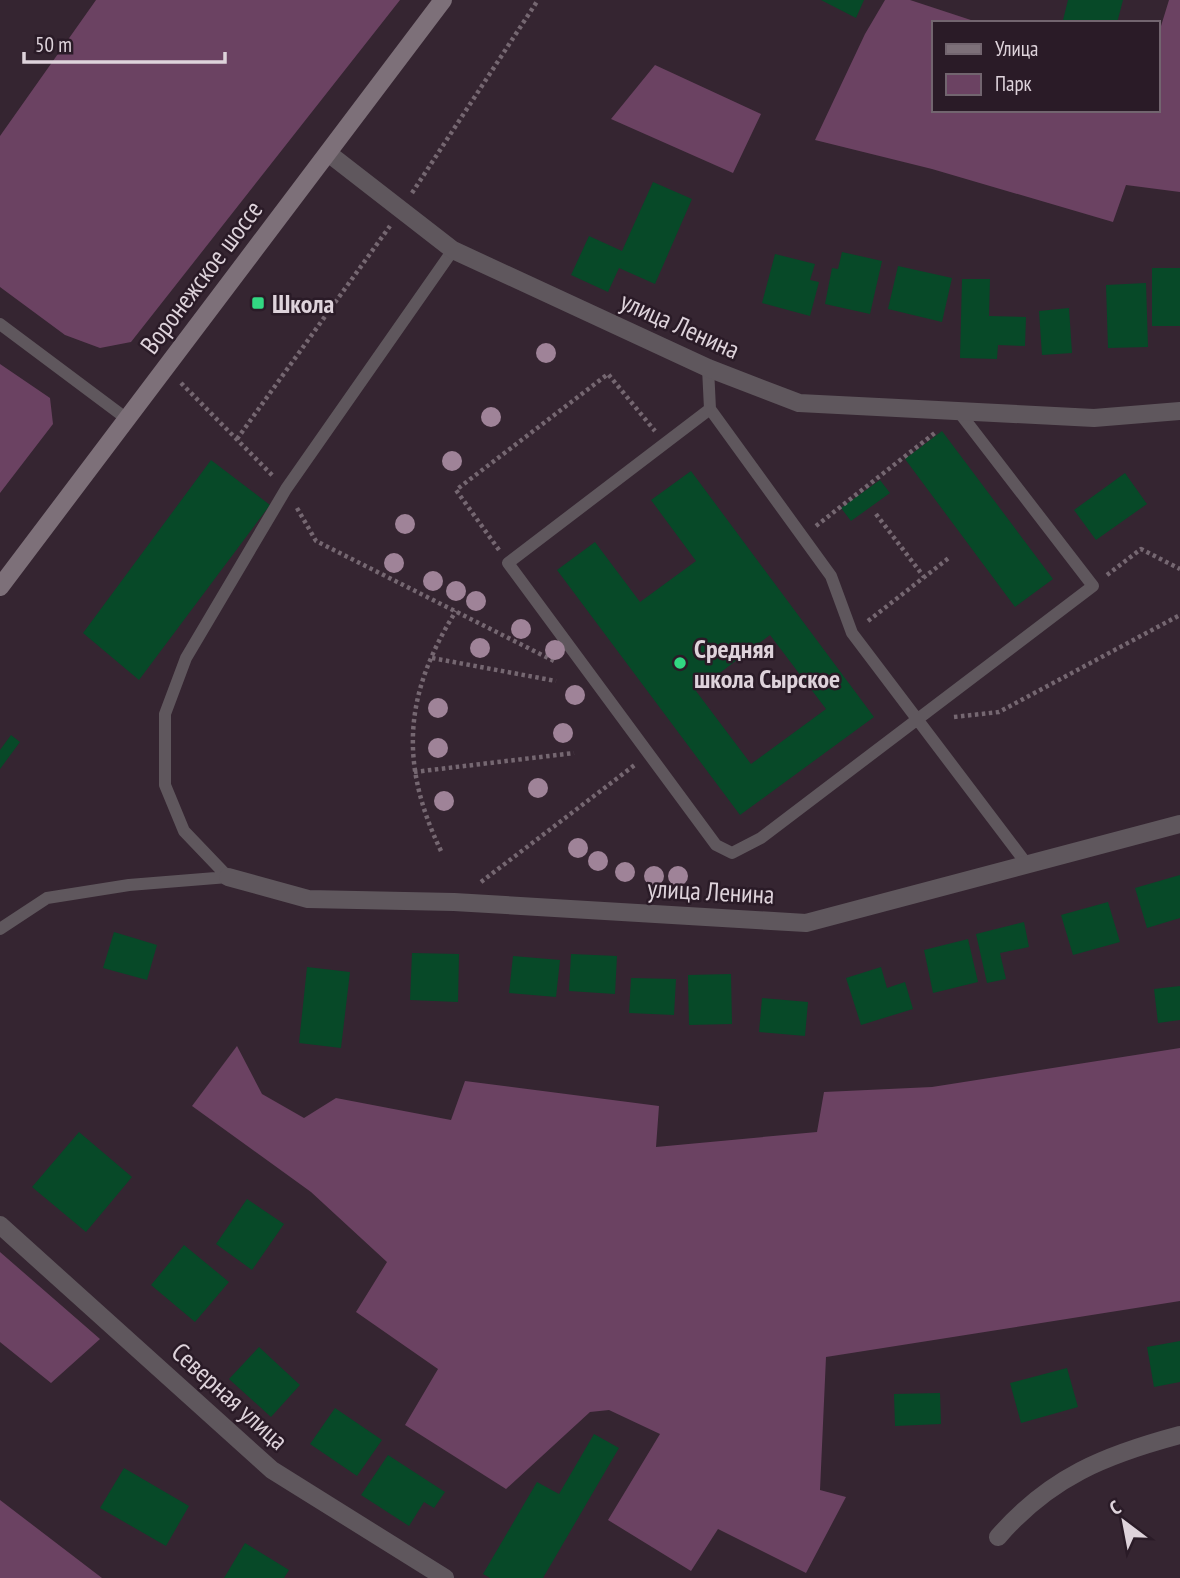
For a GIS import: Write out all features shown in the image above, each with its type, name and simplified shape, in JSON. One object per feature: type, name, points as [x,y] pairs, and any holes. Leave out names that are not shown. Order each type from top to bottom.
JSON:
[{"type":"main road","name":"Воронежское шоссе","points":[[0,587],[443,0]]},
{"type":"street","name":"улица Ленина","points":[[328,153],[453,250],[708,368],[799,403],[1094,418],[1180,411]]},
{"type":"street","name":"улица Ленина","points":[[228,877],[308,899],[454,902],[806,923],[1180,824]]},
{"type":"street","name":"Северная улица","points":[[0,1225],[272,1470],[445,1578]]},
{"type":"street","points":[[998,1537],[1023,1509],[1066,1476],[1142,1446],[1180,1436]]},
{"type":"lane","points":[[228,877],[184,831],[165,785],[165,714],[186,658],[286,489],[453,250]]},
{"type":"lane","points":[[0,324],[127,419]]},
{"type":"lane","points":[[708,368],[710,409],[831,576],[852,633],[1026,863]]},
{"type":"lane","points":[[710,409],[508,563],[716,845],[732,853],[761,838],[1093,586],[953,412]]},
{"type":"lane","points":[[0,929],[47,898],[129,885],[228,877]]},
{"type":"path","points":[[166,367],[286,489],[316,541],[592,680]]},
{"type":"path","points":[[508,563],[456,490],[608,374],[666,445]]},
{"type":"path","points":[[803,537],[944,425],[953,412]]},
{"type":"path","points":[[876,514],[924,577]]},
{"type":"path","points":[[1093,586],[1141,549],[1180,569]]},
{"type":"path","points":[[852,633],[950,557]]},
{"type":"path","points":[[441,851],[427,820],[414,772],[413,717],[437,641],[456,611]]},
{"type":"path","points":[[918,720],[999,712],[1180,615]]},
{"type":"path","points":[[432,658],[556,681]]},
{"type":"path","points":[[414,772],[574,753]]},
{"type":"path","points":[[454,902],[648,755]]},
{"type":"green space","points":[[96,0],[400,0],[131,342],[100,348],[65,335],[0,287],[0,136]]},
{"type":"green space","points":[[885,0],[910,0],[974,21],[932,21],[932,112],[1159,112],[1159,32],[1169,0],[1180,0],[1180,192],[1126,185],[1113,222],[932,169],[815,140],[865,34]]},
{"type":"green space","points":[[655,65],[761,114],[733,173],[611,119]]},
{"type":"green space","points":[[0,364],[50,398],[53,424],[0,493]]},
{"type":"green space","points":[[237,1046],[262,1094],[304,1118],[336,1098],[451,1120],[465,1081],[659,1106],[656,1147],[817,1132],[824,1092],[932,1087],[1180,1048],[1180,1301],[826,1357],[820,1490],[846,1497],[806,1573],[718,1529],[691,1571],[608,1520],[660,1434],[609,1410],[590,1412],[506,1489],[405,1425],[438,1369],[356,1312],[387,1262],[311,1192],[192,1106]]},
{"type":"green space","points":[[0,1252],[100,1339],[51,1383],[0,1342]]},
{"type":"green space","points":[[0,1500],[102,1578],[0,1578]]},
{"type":"building","points":[[821,0],[864,0],[856,18]]},
{"type":"building","points":[[1068,0],[1123,0],[1118,21],[1063,20]]},
{"type":"building","points":[[653,182],[692,199],[655,284],[619,268],[608,292],[571,275],[589,236],[622,251]]},
{"type":"building","points":[[842,252],[882,261],[870,314],[825,304],[832,268],[838,269]]},
{"type":"building","points":[[775,254],[815,264],[810,280],[819,282],[810,316],[762,303]]},
{"type":"building","points":[[898,266],[952,278],[942,322],[888,309]]},
{"type":"building","points":[[1152,268],[1180,268],[1180,326],[1152,326]]},
{"type":"building","points":[[962,279],[990,279],[989,316],[1026,317],[1025,346],[998,345],[997,359],[960,358]]},
{"type":"building","points":[[1146,283],[1148,347],[1108,348],[1106,285]]},
{"type":"building","points":[[1069,308],[1072,353],[1042,355],[1039,311]]},
{"type":"building","points":[[942,431],[1053,579],[1015,607],[905,459]]},
{"type":"building","points":[[211,460],[270,505],[139,680],[83,633]]},
{"type":"building","name":"Средняя школа Сырское","points":[[691,471],[874,717],[740,815],[557,570],[595,542],[640,602],[696,561],[651,500]],"holes":[[[770,635],[826,709],[751,764],[696,691]]]},
{"type":"building","points":[[1125,473],[1147,504],[1096,540],[1074,510]]},
{"type":"building","points":[[880,480],[890,493],[851,521],[841,508]]},
{"type":"building","points":[[11,735],[20,742],[0,769],[0,750]]},
{"type":"building","points":[[1180,875],[1180,918],[1147,928],[1135,888]]},
{"type":"building","points":[[1108,902],[1120,942],[1073,955],[1061,915]]},
{"type":"building","points":[[1024,922],[1029,947],[1000,953],[1006,979],[987,983],[976,934]]},
{"type":"building","points":[[114,932],[157,945],[147,980],[103,968]]},
{"type":"building","points":[[968,939],[978,982],[933,993],[924,950]]},
{"type":"building","points":[[412,953],[459,954],[458,1002],[410,1000]]},
{"type":"building","points":[[571,954],[617,956],[615,994],[569,991]]},
{"type":"building","points":[[513,956],[560,960],[556,997],[509,993]]},
{"type":"building","points":[[307,967],[350,972],[341,1048],[299,1043]]},
{"type":"building","points":[[881,967],[887,988],[905,982],[913,1009],[861,1025],[846,978]]},
{"type":"building","points":[[731,974],[732,1024],[689,1025],[688,975]]},
{"type":"building","points":[[631,978],[676,979],[674,1015],[629,1013]]},
{"type":"building","points":[[1180,986],[1180,1020],[1158,1023],[1154,989]]},
{"type":"building","points":[[762,998],[808,1002],[805,1036],[759,1032]]},
{"type":"building","points":[[79,1132],[132,1177],[86,1232],[32,1187]]},
{"type":"building","points":[[247,1199],[284,1224],[252,1270],[216,1244]]},
{"type":"building","points":[[184,1245],[229,1282],[195,1322],[151,1285]]},
{"type":"building","points":[[1180,1341],[1180,1382],[1154,1387],[1147,1347]]},
{"type":"building","points":[[259,1347],[300,1385],[271,1417],[229,1379]]},
{"type":"building","points":[[1067,1368],[1078,1407],[1021,1423],[1010,1383]]},
{"type":"building","points":[[940,1393],[941,1424],[895,1426],[894,1394]]},
{"type":"building","points":[[335,1408],[382,1440],[357,1476],[310,1444]]},
{"type":"building","points":[[594,1434],[619,1448],[543,1578],[490,1578],[483,1574],[537,1482],[559,1494]]},
{"type":"building","points":[[388,1455],[445,1492],[434,1508],[424,1502],[409,1526],[361,1495]]},
{"type":"building","points":[[124,1468],[189,1506],[166,1546],[100,1508]]},
{"type":"building","points":[[245,1543],[289,1570],[284,1578],[224,1578]]},
{"type":"place","name":"Школа","points":[[258,303]]},
{"type":"place","name":"Средняя школа Сырское","points":[[680,663]]}]
